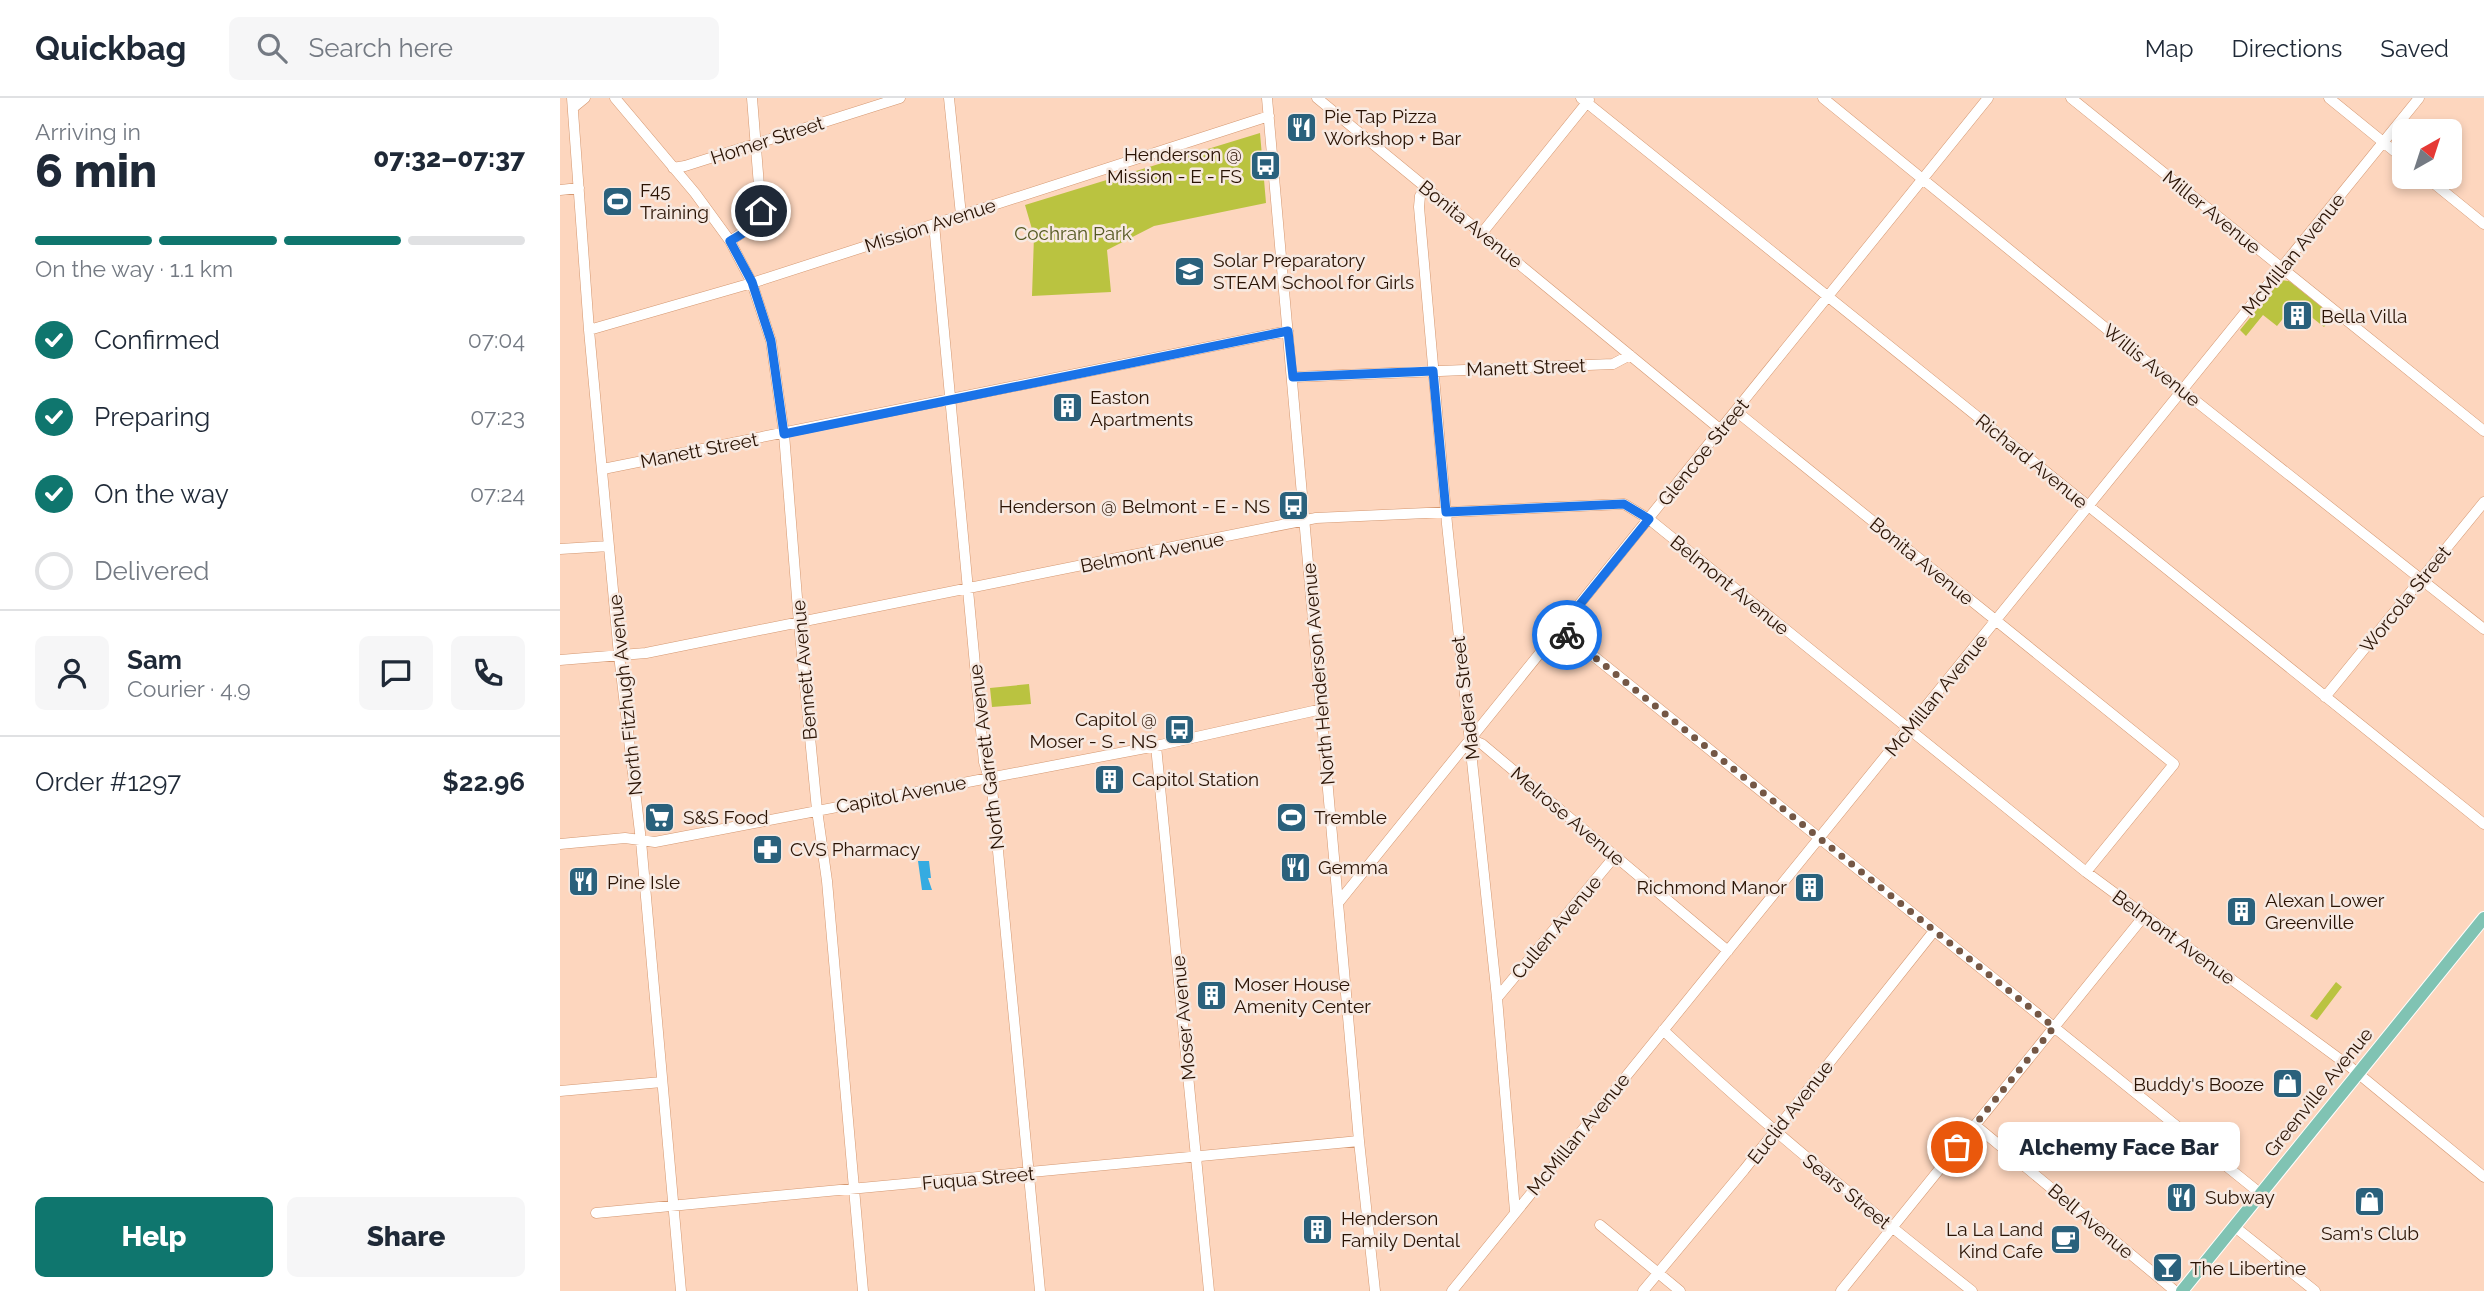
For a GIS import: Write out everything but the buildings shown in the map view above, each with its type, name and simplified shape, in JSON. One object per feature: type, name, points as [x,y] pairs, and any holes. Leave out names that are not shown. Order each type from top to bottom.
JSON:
[{"type":"main road","name":"Greenville Avenue","points":[[2182,1291],[2357,1073],[2482,924]]},
{"type":"street","points":[[573,103],[585,98]]},
{"type":"street","points":[[730,241],[750,229],[760,219],[752,98]]},
{"type":"street","name":"Homer Street","points":[[673,168],[900,98]]},
{"type":"street","points":[[949,98],[961,215]]},
{"type":"street","name":"North Henderson Avenue","points":[[1267,98],[1359,1141],[1375,1291]]},
{"type":"street","name":"Bonita Avenue","points":[[1317,98],[1721,430]]},
{"type":"street","name":"Willis Avenue","points":[[1823,98],[2183,391],[2484,629]]},
{"type":"street","name":"Glencoe Street","points":[[1338,903],[1989,98]]},
{"type":"street","name":"Miller Avenue","points":[[2071,98],[2484,431]]},
{"type":"street","points":[[2329,98],[2392,149]]},
{"type":"street","name":"McMillan Avenue","points":[[1452,1291],[2419,98]]},
{"type":"street","name":"Bennett Avenue","points":[[614,99],[730,241],[752,282],[771,341],[784,434],[799,623],[817,810],[827,881],[863,1291]]},
{"type":"street","points":[[1482,233],[1586,99]]},
{"type":"street","name":"Richard Avenue","points":[[1586,99],[1827,297],[2484,824]]},
{"type":"street","name":"North Fitzhugh Avenue","points":[[573,103],[589,330],[641,841],[681,1291]]},
{"type":"street","name":"Mission Avenue","points":[[589,330],[752,282],[1269,116]]},
{"type":"street","name":"Madera Street","points":[[1426,187],[1420,195],[1419,207],[1433,371],[1466,724],[1471,739],[1497,998],[1515,1211]]},
{"type":"street","points":[[560,190],[579,188]]},
{"type":"street","points":[[2441,189],[2484,223]]},
{"type":"street","name":"North Garrett Avenue","points":[[934,224],[984,762],[992,788],[1040,1291]]},
{"type":"street","name":"Manett Street","points":[[603,469],[1288,331]]},
{"type":"street","name":"Manett Street","points":[[1293,377],[1613,364],[1630,355]]},
{"type":"street","name":"Bonita Avenue","points":[[1736,411],[2174,764],[2085,872]]},
{"type":"street","name":"Worcola Street","points":[[2325,697],[2484,502]]},
{"type":"street","name":"Belmont Avenue","points":[[560,660],[646,653],[1316,518],[1624,504],[1649,519],[2085,872],[2357,1073],[2484,1177]]},
{"type":"street","points":[[560,549],[609,546]]},
{"type":"street","points":[[1560,629],[2261,1194]]},
{"type":"street","name":"Capitol Avenue","points":[[560,844],[625,838],[655,842],[1156,746],[1322,709]]},
{"type":"street","name":"Melrose Avenue","points":[[1471,739],[1480,742],[1728,951]]},
{"type":"street","name":"Moser Avenue","points":[[1156,746],[1209,1291]]},
{"type":"street","name":"Cullen Avenue","points":[[1497,998],[1615,856]]},
{"type":"street","points":[[1841,1291],[2144,916]]},
{"type":"street","name":"Euclid Avenue","points":[[1643,1291],[1934,931]]},
{"type":"street","name":"Sears Street","points":[[1663,1030],[1717,1082],[1774,1131],[1972,1291]]},
{"type":"street","points":[[560,1091],[662,1082]]},
{"type":"street","name":"Bell Avenue","points":[[1975,1125],[2175,1291]]},
{"type":"street","name":"Fuqua Street","points":[[596,1213],[1359,1141]]},
{"type":"street","points":[[1600,1225],[1679,1291]]},
{"type":"street","points":[[2235,1227],[2315,1291]]},
{"type":"green space","name":"Cochran Park","points":[[1260,133],[1266,203],[1154,226],[1107,250],[1111,292],[1032,296],[1034,236],[1025,205]]},
{"type":"green space","points":[[2281,280],[2289,281],[2333,316],[2324,327],[2295,304],[2277,326],[2263,315],[2246,336],[2240,330]]},
{"type":"green space","points":[[1029,684],[1031,704],[992,707],[990,688]]},
{"type":"green space","points":[[2336,982],[2342,987],[2317,1020],[2310,1016]]},
{"type":"water","points":[[918,861],[929,861],[931,878],[928,878],[932,890],[922,890]]},
{"type":"way so far","points":[[1567,635],[2054,1027],[1957,1147]]},
{"type":"place","name":"Pie Tap Pizza Workshop + Bar","points":[[1301,127]]},
{"type":"place","name":"Henderson @ Mission - E - FS","points":[[1265,165]]},
{"type":"place","name":"F45 Training","points":[[617,201]]},
{"type":"place","name":"Solar Preparatory STEAM School for Girls","points":[[1190,271]]},
{"type":"place","name":"Bella Villa","points":[[2298,316]]},
{"type":"place","name":"Easton Apartments","points":[[1067,408]]},
{"type":"place","name":"Henderson @ Belmont - E - NS","points":[[1293,506]]},
{"type":"place","name":"Capitol @ Moser - S - NS","points":[[1180,730]]},
{"type":"place","name":"Capitol Station","points":[[1109,779]]},
{"type":"place","name":"S&S Food","points":[[660,817]]},
{"type":"place","name":"Tremble","points":[[1291,817]]},
{"type":"place","name":"CVS Pharmacy","points":[[767,849]]},
{"type":"place","name":"Gemma","points":[[1295,867]]},
{"type":"place","name":"Pine Isle","points":[[584,882]]},
{"type":"place","name":"Richmond Manor","points":[[1810,887]]},
{"type":"place","name":"Alexan Lower Greenville","points":[[2242,911]]},
{"type":"place","name":"Moser House Amenity Center","points":[[1211,995]]},
{"type":"place","name":"Buddy's Booze","points":[[2287,1084]]},
{"type":"place","name":"Alchemy Face Bar","points":[[1957,1147]]},
{"type":"place","name":"Subway","points":[[2182,1197]]},
{"type":"place","name":"Sam's Club","points":[[2370,1202]]},
{"type":"place","name":"Henderson Family Dental","points":[[1318,1229]]},
{"type":"place","name":"La La Land Kind Cafe","points":[[2066,1240]]},
{"type":"place","name":"The Libertine","points":[[2167,1268]]},
{"type":"route","points":[[761,211],[760,219],[750,229],[730,241],[752,282],[771,341],[784,434],[1288,331],[1293,377],[1433,371],[1446,512],[1624,504],[1649,519],[1560,629],[1567,635]]}]
